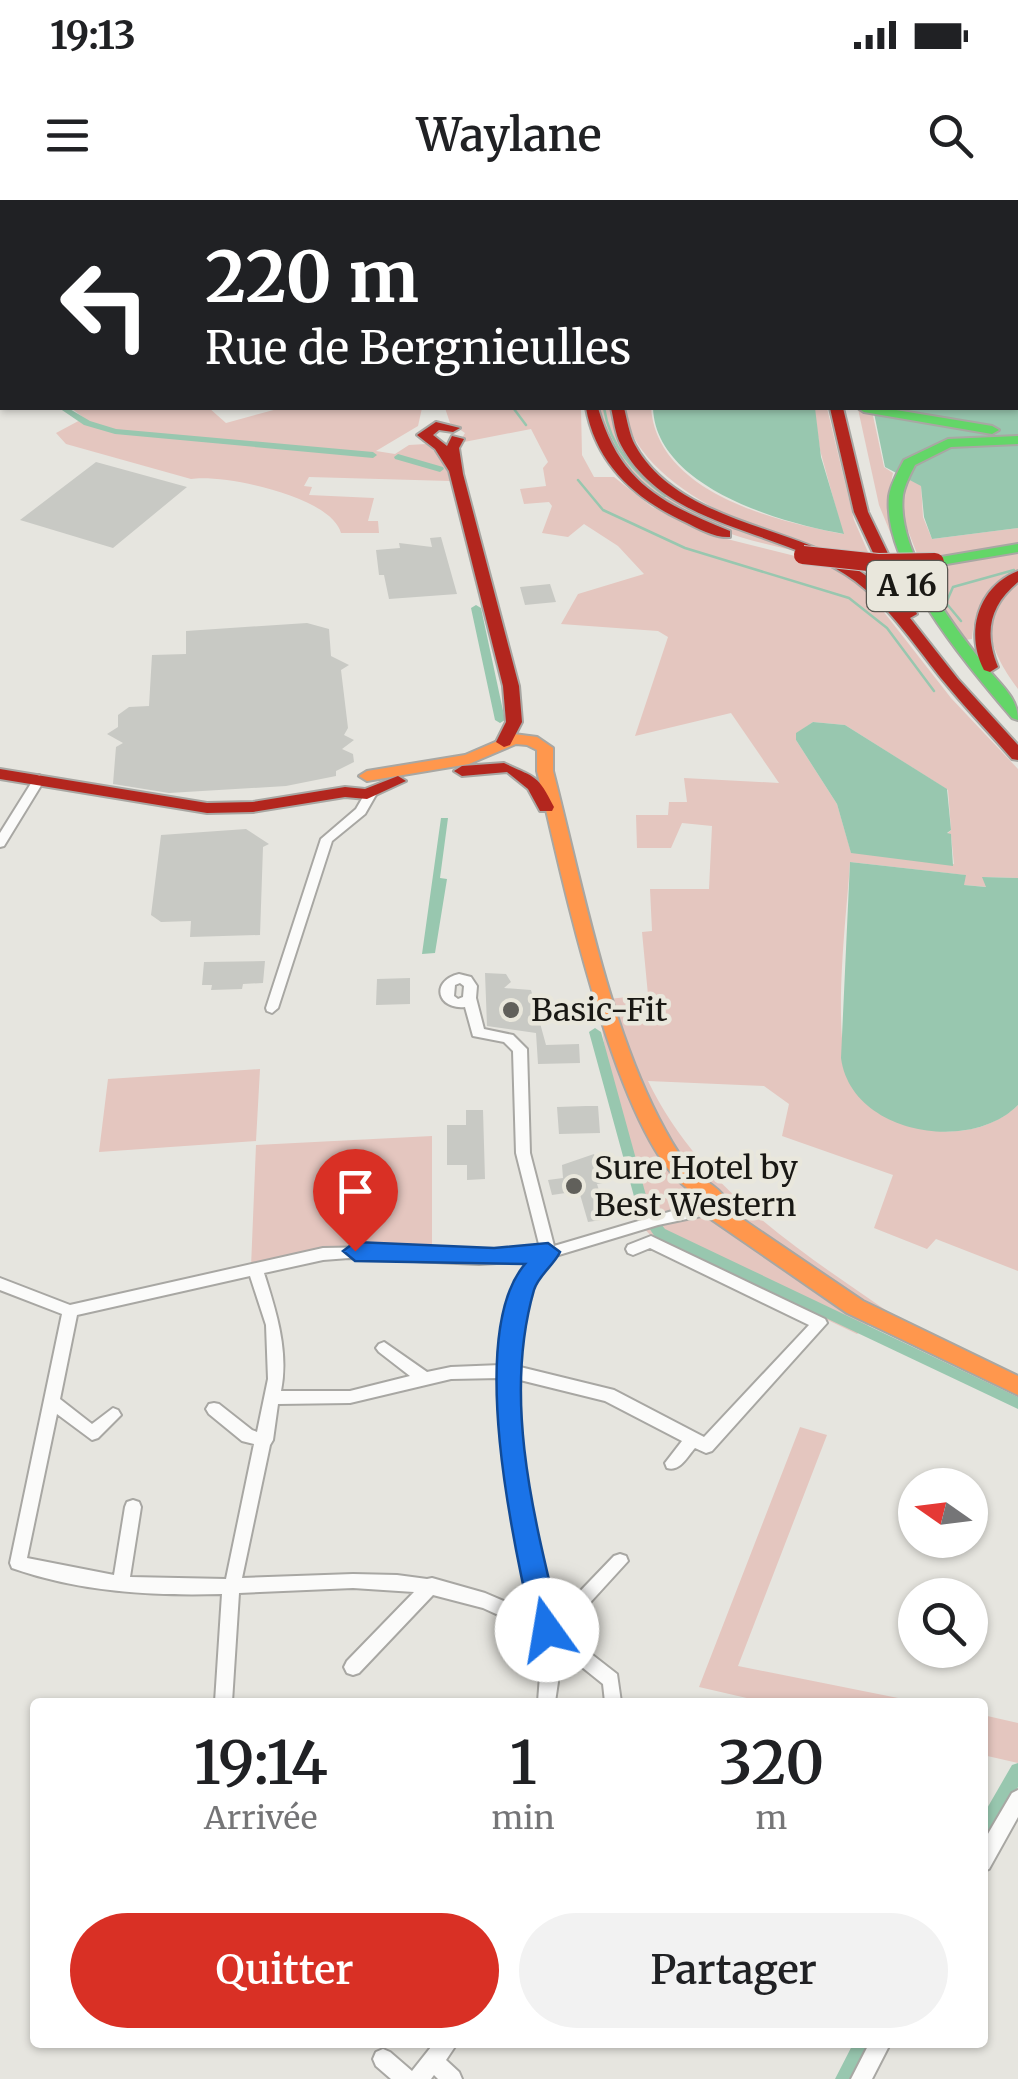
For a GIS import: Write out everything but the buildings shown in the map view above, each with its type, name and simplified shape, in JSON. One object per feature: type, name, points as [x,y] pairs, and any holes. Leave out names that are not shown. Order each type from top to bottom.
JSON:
[{"type":"main road","points":[[592,410],[595,431],[606,455],[653,499],[728,535],[803,554],[878,562],[935,562],[1018,548]]},
{"type":"main road","points":[[618,410],[626,440],[656,476],[705,508],[809,549],[854,573],[889,606],[950,686],[985,718]]},
{"type":"main road","name":"A 16","points":[[837,410],[853,486],[884,567],[922,634],[1018,755]]},
{"type":"main road","name":"A 16","points":[[850,410],[865,485],[897,566],[948,652],[1018,738]]},
{"type":"main road","points":[[874,410],[1018,438]]},
{"type":"main road","points":[[434,422],[444,420],[455,433]]},
{"type":"main road","points":[[434,422],[455,433]]},
{"type":"main road","points":[[434,422],[456,474]]},
{"type":"main road","points":[[455,433],[452,448],[456,474],[525,724],[540,752],[627,1073],[652,1126],[700,1202],[786,1264],[864,1313],[1018,1386]]},
{"type":"main road","points":[[1018,438],[960,442],[922,453],[901,470],[893,494],[902,536],[933,600],[1018,715]]},
{"type":"main road","points":[[1018,575],[990,597],[977,628],[988,665],[1018,702]]},
{"type":"main road","points":[[504,649],[514,718],[505,757]]},
{"type":"main road","points":[[0,774],[151,801],[239,808],[362,791],[540,752]]},
{"type":"main road","points":[[505,757],[532,770],[540,752]]},
{"type":"main road","points":[[505,757],[537,789],[566,850]]},
{"type":"street","points":[[0,843],[39,780]]},
{"type":"street","points":[[272,1008],[327,840],[362,791]]},
{"type":"street","points":[[470,999],[478,1033],[519,1046],[524,1153],[548,1252]]},
{"type":"street","points":[[0,1284],[70,1310],[283,1262],[365,1251],[519,1257],[642,1227],[700,1202]]},
{"type":"street","points":[[274,1398],[350,1397],[424,1378],[510,1371],[609,1395],[706,1446],[820,1323],[651,1242],[633,1249]]},
{"type":"street","points":[[524,1282],[548,1252]]},
{"type":"street","points":[[519,1257],[524,1282],[510,1371],[516,1492],[546,1625],[550,1675],[547,1698]]},
{"type":"street","points":[[264,1289],[283,1262]]},
{"type":"street","points":[[223,1698],[232,1585],[274,1398],[275,1342],[264,1289],[255,1268]]},
{"type":"street","points":[[70,1310],[18,1563],[121,1585],[232,1585],[356,1578],[432,1585],[546,1625],[611,1680],[612,1698]]},
{"type":"street","points":[[384,1348],[424,1378]]},
{"type":"street","points":[[50,1400],[92,1434],[113,1415]]},
{"type":"street","points":[[214,1409],[248,1436],[265,1440]]},
{"type":"street","points":[[673,1463],[693,1438]]},
{"type":"street","points":[[121,1585],[133,1507]]},
{"type":"street","points":[[546,1625],[570,1614],[620,1561]]},
{"type":"street","points":[[354,1667],[432,1585]]},
{"type":"street","points":[[988,1852],[1018,1800]]},
{"type":"street","points":[[418,2079],[443,2048]]},
{"type":"street","points":[[861,2079],[879,2048]]},
{"type":"street","points":[[383,2059],[406,2079]]},
{"type":"street","points":[[433,2061],[452,2079]]},
{"type":"shaded area","points":[[74,410],[211,410],[226,423],[274,410],[422,410],[418,426],[376,451],[395,454],[409,445],[426,444],[443,459],[450,481],[309,477],[304,486],[312,487],[309,495],[374,498],[368,521],[378,521],[379,533],[341,533],[333,520],[298,498],[250,484],[191,479],[66,444],[56,433],[84,418]]},
{"type":"shaded area","points":[[446,410],[581,410],[582,455],[594,477],[614,477],[652,507],[715,536],[831,565],[862,584],[951,698],[1018,769],[1018,878],[983,877],[988,887],[963,885],[965,875],[850,862],[841,1013],[842,1043],[854,1089],[867,1105],[885,1116],[925,1129],[963,1131],[987,1125],[1018,1105],[1018,1271],[936,1239],[927,1249],[874,1228],[893,1175],[782,1136],[789,1104],[764,1086],[648,1081],[693,1152],[721,1183],[784,1238],[887,1311],[857,1334],[651,1236],[636,1219],[648,1210],[605,1050],[598,1000],[648,995],[642,932],[652,931],[650,889],[709,889],[712,826],[682,823],[671,848],[637,848],[636,815],[668,815],[669,802],[687,802],[684,778],[779,783],[731,713],[635,736],[668,637],[658,631],[561,624],[578,594],[644,574],[618,546],[584,524],[568,537],[542,533],[552,506],[549,502],[524,504],[520,489],[546,486],[543,468],[548,462],[531,429],[459,443],[465,433],[450,423]],"holes":[[[813,722],[845,725],[948,790],[951,830],[947,834],[951,835],[954,864],[851,852],[837,804],[796,740],[797,733]]]},
{"type":"shaded area","points":[[597,410],[614,410],[664,487],[806,553],[722,531],[667,506],[623,468]]},
{"type":"shaded area","points":[[626,410],[651,410],[658,437],[674,462],[697,482],[754,511],[843,534],[820,450],[814,410],[827,410],[854,520],[871,559],[803,545],[724,513],[687,492],[656,467],[635,439]]},
{"type":"shaded area","points":[[653,410],[815,410],[821,457],[844,534],[788,521],[726,496],[698,480],[675,459],[659,436]]},
{"type":"shaded area","points":[[858,410],[872,411],[884,467],[893,473],[887,502],[904,554],[899,554],[879,505]]},
{"type":"shaded area","points":[[873,410],[1018,410],[1018,528],[932,539],[924,517],[921,486],[885,467]]},
{"type":"shaded area","points":[[906,478],[921,485],[923,517],[932,539],[1018,528],[1018,545],[919,559],[902,515]]},
{"type":"shaded area","points":[[1018,553],[1018,571],[985,599],[976,616],[972,639],[964,640],[920,567]]},
{"type":"shaded area","points":[[1018,584],[1018,689],[994,648],[991,620],[1004,595]]},
{"type":"shaded area","points":[[813,722],[845,725],[947,789],[951,830],[947,833],[951,834],[953,866],[851,853],[837,804],[796,740],[796,733]]},
{"type":"shaded area","points":[[441,818],[448,818],[440,878],[447,879],[435,953],[422,954]]},
{"type":"shaded area","points":[[850,862],[966,875],[964,885],[986,887],[982,877],[1018,878],[1018,1105],[997,1120],[972,1129],[944,1132],[915,1128],[889,1119],[866,1104],[850,1084],[841,1058]]},
{"type":"shaded area","points":[[260,1069],[256,1141],[99,1152],[108,1079]]},
{"type":"shaded area","points":[[432,1136],[432,1248],[374,1243],[251,1267],[256,1145]]},
{"type":"shaded area","points":[[800,1427],[827,1435],[738,1666],[898,1698],[747,1698],[699,1687]]},
{"type":"shaded area","points":[[988,1716],[1018,1723],[1018,1763],[988,1756]]},
{"type":"waterway","points":[[66,410],[87,423],[115,431],[373,455]]},
{"type":"waterway","points":[[515,410],[526,425]]},
{"type":"waterway","points":[[604,410],[625,458],[665,496]]},
{"type":"waterway","points":[[398,457],[440,469]]},
{"type":"waterway","points":[[578,480],[603,510],[685,548],[849,598],[887,628],[934,691]]},
{"type":"waterway","points":[[961,621],[946,603],[953,587],[1014,570]]},
{"type":"waterway","points":[[476,608],[500,720]]},
{"type":"waterway","points":[[595,1032],[644,1211],[660,1233],[1018,1403]]},
{"type":"waterway","points":[[988,1824],[1018,1771]]},
{"type":"waterway","points":[[844,2079],[861,2048]]},
{"type":"traffic: fast","points":[[876,410],[992,430]]},
{"type":"traffic: fast","points":[[1018,440],[948,443],[909,463],[896,500],[909,558],[923,586],[959,643],[1018,715]]},
{"type":"traffic: fast","points":[[935,562],[1018,548]]},
{"type":"traffic: slow","points":[[367,776],[469,759],[514,739],[531,740],[545,748],[545,771],[587,937],[630,1074],[656,1132],[685,1176],[715,1198],[712,1209]]},
{"type":"traffic: slow","points":[[696,1192],[689,1199],[694,1208],[712,1209],[855,1307],[1018,1386]]},
{"type":"traffic: jam","points":[[592,410],[609,455],[639,489],[680,514],[725,534]]},
{"type":"traffic: jam","points":[[618,410],[628,445],[648,472],[702,509],[799,546],[858,576],[893,607],[985,718]]},
{"type":"traffic: jam","points":[[837,410],[861,512],[909,614]]},
{"type":"traffic: jam","points":[[453,428],[436,426],[424,435],[440,446],[453,468]]},
{"type":"traffic: jam","points":[[457,439],[452,448],[456,474],[511,686],[514,722],[504,742]]},
{"type":"traffic: jam","points":[[803,555],[878,563],[935,562]]},
{"type":"traffic: jam","points":[[990,667],[982,639],[984,615],[997,594],[1018,575]]},
{"type":"traffic: jam","points":[[976,707],[1018,755]]},
{"type":"traffic: jam","points":[[462,771],[504,768]]},
{"type":"traffic: jam","points":[[514,771],[535,786],[546,807]]},
{"type":"traffic: jam","points":[[0,774],[207,808],[253,807],[345,792],[367,794],[398,781]]},
{"type":"place","name":"Basic-Fit","points":[[511,1010]]},
{"type":"place","name":"Sure Hotel by Best Western","points":[[574,1186]]},
{"type":"route","points":[[355,1251],[494,1257],[548,1252],[524,1282],[509,1381],[519,1511],[547,1630]]}]
